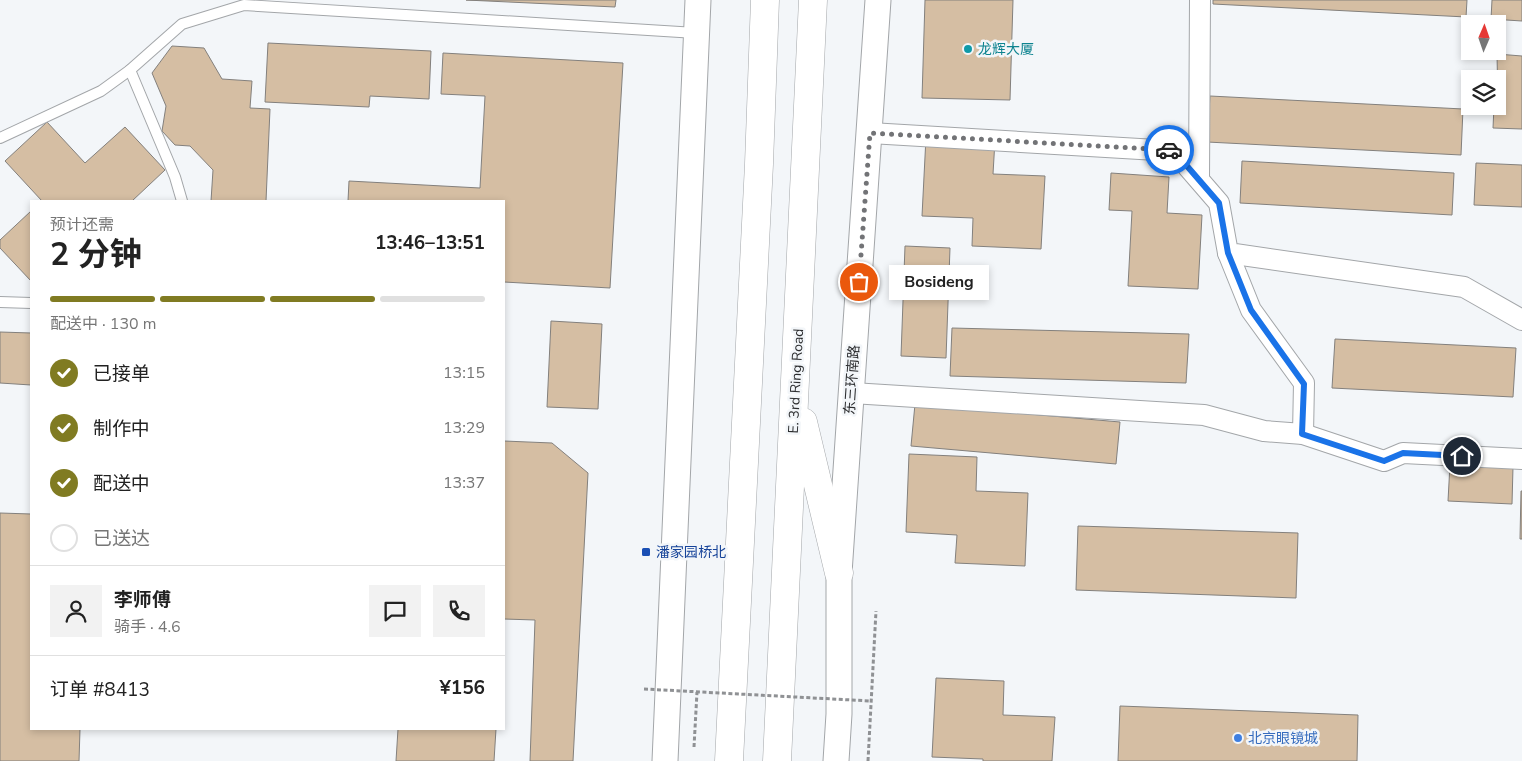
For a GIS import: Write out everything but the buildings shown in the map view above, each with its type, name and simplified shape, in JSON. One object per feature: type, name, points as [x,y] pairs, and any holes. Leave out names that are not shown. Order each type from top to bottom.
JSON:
[{"type":"highway","points":[[729,761],[759,164],[765,0]]},
{"type":"highway","name":"E. 3rd Ring Road","points":[[777,761],[813,0]]},
{"type":"highway","points":[[809,75],[829,0]]},
{"type":"highway","points":[[796,389],[839,574]]},
{"type":"street","points":[[665,761],[698,0]]},
{"type":"street","name":"东三环南路","points":[[836,761],[839,714],[839,574],[878,0]]},
{"type":"street","points":[[1199,179],[1200,0]]},
{"type":"street","points":[[870,133],[1174,151],[1219,203],[1228,253],[1251,310],[1304,384],[1302,434]]},
{"type":"street","points":[[1228,253],[1464,287],[1522,320]]},
{"type":"street","points":[[852,393],[1204,416],[1264,431],[1302,434],[1384,461],[1403,453],[1522,459]]},
{"type":"lane","points":[[0,138],[101,91],[130,70],[182,24],[244,5],[697,33]]},
{"type":"lane","points":[[130,70],[175,177],[182,200]]},
{"type":"lane","points":[[0,302],[30,303]]},
{"type":"path","points":[[868,761],[876,611]]},
{"type":"path","points":[[644,689],[871,701]]},
{"type":"path","points":[[694,747],[697,692]]},
{"type":"way so far","points":[[859,282],[870,133],[1169,150]]},
{"type":"place","name":"龙辉大厦","points":[[968,49]]},
{"type":"place","name":"Bosideng","points":[[859,282]]},
{"type":"place","name":"潘家园桥北","points":[[646,552]]},
{"type":"place","name":"北京眼镜城","points":[[1238,738]]},
{"type":"route","points":[[1169,150],[1174,151],[1219,203],[1228,253],[1251,310],[1304,384],[1302,434],[1384,461],[1403,453],[1462,456]]}]
